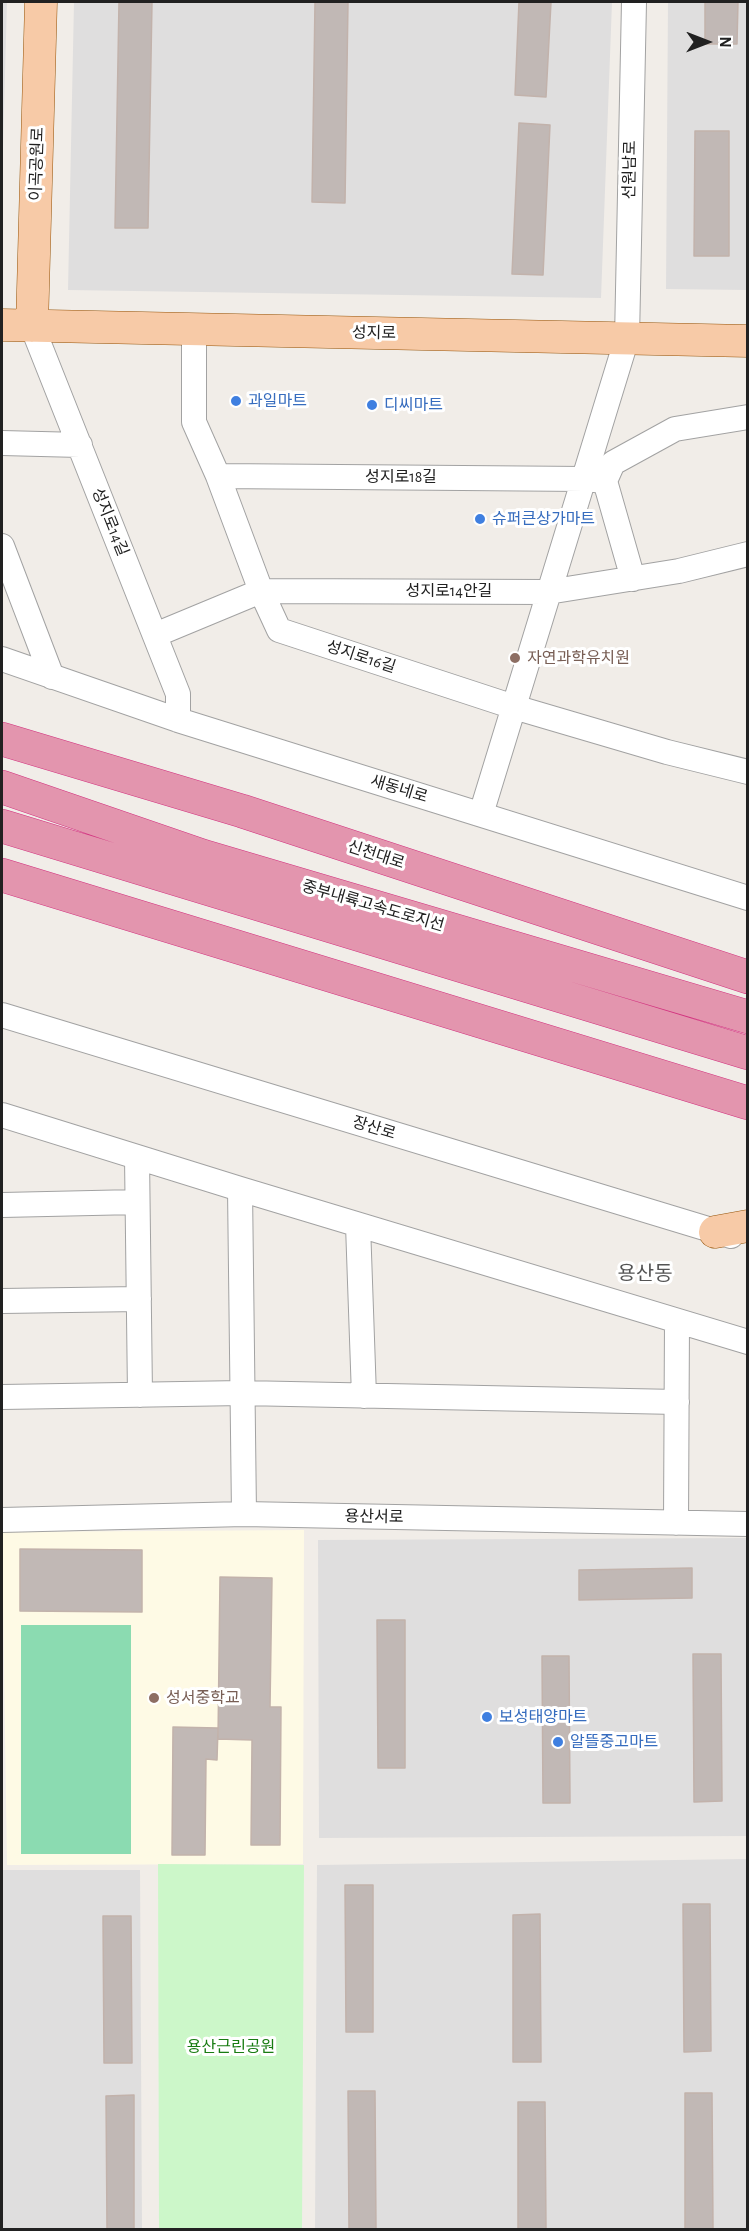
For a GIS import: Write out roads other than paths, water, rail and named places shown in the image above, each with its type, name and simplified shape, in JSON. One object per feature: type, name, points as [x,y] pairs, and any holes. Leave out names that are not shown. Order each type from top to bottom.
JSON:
[{"type":"highway","name":"신천대로","points":[[2,739],[242,811],[747,977]]},
{"type":"highway","name":"중부내륙고속도로지선","points":[[2,787],[203,856],[747,1017]]},
{"type":"highway","name":"중부내륙고속도로지선","points":[[2,826],[747,1053]]},
{"type":"highway","points":[[2,875],[747,1103]]},
{"type":"main road","name":"이곡공원로","points":[[32,326],[41,2]]},
{"type":"main road","name":"성지로","points":[[2,325],[747,341]]},
{"type":"main road","points":[[715,1232],[747,1226]]},
{"type":"street","name":"선원남로","points":[[627,338],[634,2]]},
{"type":"street","name":"성지로14길","points":[[32,326],[178,694],[178,720]]},
{"type":"street","name":"성지로16길","points":[[194,329],[194,422],[218,476],[261,591],[279,630],[514,707],[667,752],[747,772]]},
{"type":"street","points":[[482,814],[548,592],[594,480],[627,338]]},
{"type":"street","points":[[594,480],[613,463],[675,429],[747,417]]},
{"type":"street","points":[[2,443],[80,445]]},
{"type":"street","name":"성지로18길","points":[[218,476],[594,480]]},
{"type":"street","points":[[594,480],[633,579]]},
{"type":"street","points":[[2,546],[52,677]]},
{"type":"street","name":"성지로14안길","points":[[155,635],[261,591],[548,592],[679,571],[747,554]]},
{"type":"street","name":"새동네로","points":[[2,659],[178,720],[747,898]]},
{"type":"street","name":"장산로","points":[[2,1015],[747,1241]]},
{"type":"street","points":[[2,1115],[240,1190],[747,1342]]},
{"type":"street","points":[[137,1157],[140,1395]]},
{"type":"street","points":[[240,1190],[244,1514]]},
{"type":"street","points":[[2,1205],[137,1202]]},
{"type":"street","points":[[358,1225],[364,1396]]},
{"type":"street","points":[[2,1300],[139,1299]]},
{"type":"street","points":[[676,1523],[677,1321]]},
{"type":"street","points":[[2,1397],[242,1393],[676,1402]]},
{"type":"street","name":"용산서로","points":[[2,1520],[244,1514],[747,1524]]},
{"type":"place","name":"과일마트","points":[[236,401]]},
{"type":"place","name":"디씨마트","points":[[372,405]]},
{"type":"place","name":"슈퍼큰상가마트","points":[[480,519]]},
{"type":"place","name":"자연과학유치원","points":[[515,658]]},
{"type":"place","name":"성서중학교","points":[[154,1698]]},
{"type":"place","name":"보성태양마트","points":[[487,1717]]},
{"type":"place","name":"알뜰중고마트","points":[[558,1742]]},
{"type":"district","name":"용산동","points":[[645,1274]]},
{"type":"park label","name":"용산근린공원","points":[[231,2047]]}]
